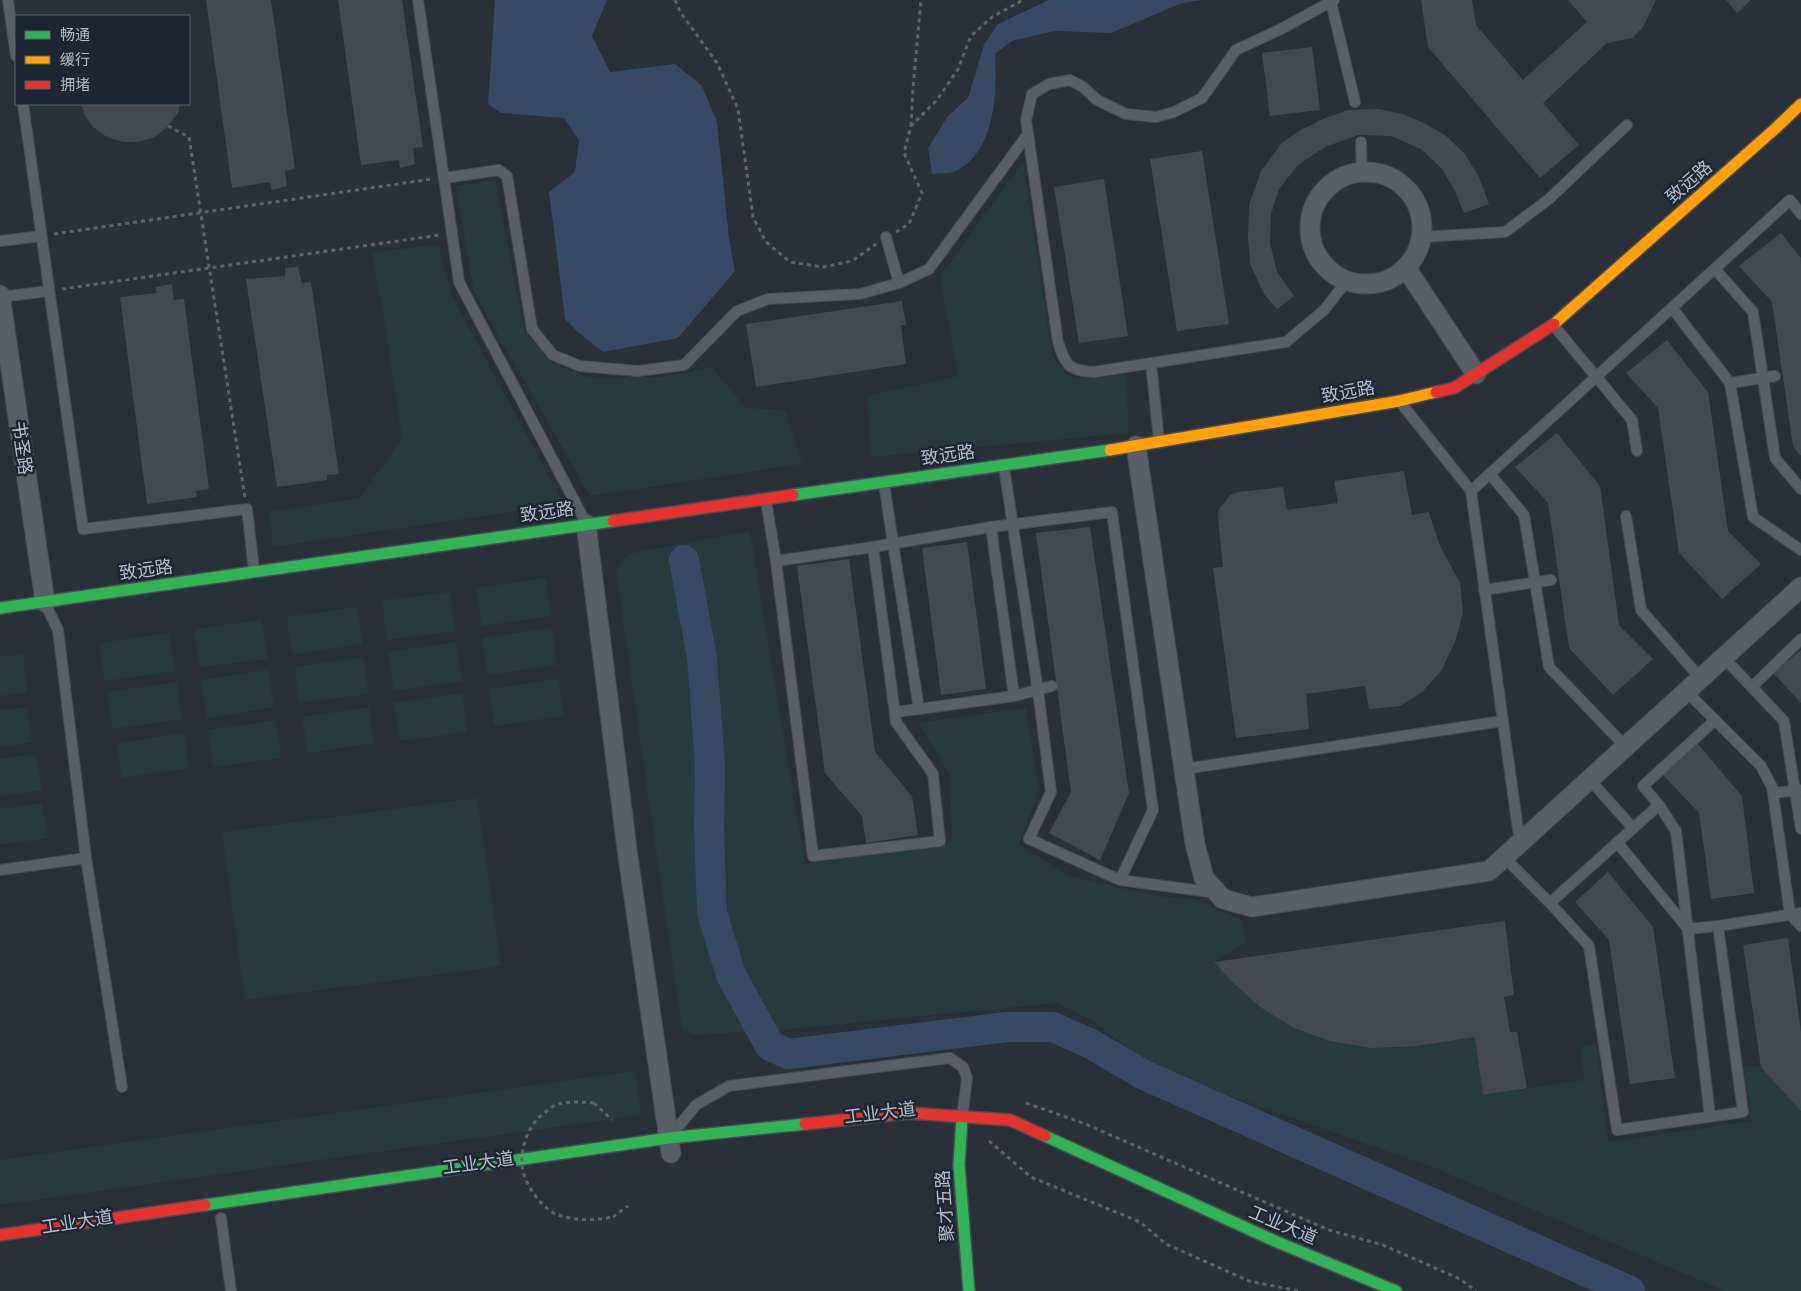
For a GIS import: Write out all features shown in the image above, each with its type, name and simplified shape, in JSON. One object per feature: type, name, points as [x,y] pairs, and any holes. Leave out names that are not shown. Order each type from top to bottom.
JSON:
[{"type":"street","name":"致远路","points":[[0,608],[1136,446],[1399,401],[1454,388],[1553,325],[1801,104]]},
{"type":"street","points":[[1362,172],[1370,172],[1386,176],[1402,185],[1414,198],[1421,216],[1422,237],[1413,261],[1398,275],[1383,282],[1364,285],[1347,281],[1332,273],[1318,257],[1312,242],[1311,222],[1313,210],[1327,188],[1340,179],[1362,172]]},
{"type":"street","points":[[1406,268],[1476,374]]},
{"type":"street","name":"书圣路","points":[[0,296],[45,602]]},
{"type":"street","points":[[1136,446],[1195,844],[1204,878],[1223,899],[1252,907],[1489,871],[1801,587]]},
{"type":"street","points":[[586,524],[628,857],[670,1150]]},
{"type":"street","name":"工业大道","points":[[0,1235],[670,1150],[909,1113],[1010,1120],[1276,1242],[1396,1291]]},
{"type":"street","name":"工业大道","points":[[920,1126],[962,1118],[986,1133]]},
{"type":"street","name":"聚才五路","points":[[962,1118],[959,1165],[969,1291]]},
{"type":"lane","points":[[8,0],[15,49]]},
{"type":"lane","points":[[418,0],[459,282],[586,524]]},
{"type":"lane","points":[[1347,281],[1324,310],[1286,342],[1094,372],[1077,371],[1064,360],[1058,342],[1026,120],[1032,94],[1050,84],[1070,80],[1083,87],[1097,100],[1126,114],[1156,117],[1174,112],[1202,98],[1236,50],[1281,29],[1332,1],[1355,102]]},
{"type":"lane","points":[[23,105],[83,529],[247,509],[254,572]]},
{"type":"lane","points":[[1422,237],[1505,232],[1549,199],[1627,125]]},
{"type":"lane","points":[[444,178],[500,170],[507,176],[532,329],[553,355],[580,366],[638,371],[684,365],[737,311],[768,299],[860,294],[899,283],[929,269],[1028,134]]},
{"type":"lane","points":[[1361,142],[1362,172]]},
{"type":"lane","points":[[1471,491],[1790,200],[1801,214]]},
{"type":"lane","points":[[0,241],[42,236]]},
{"type":"lane","points":[[886,237],[899,283]]},
{"type":"lane","points":[[1715,268],[1753,312],[1775,458],[1801,489]]},
{"type":"lane","points":[[0,296],[49,290]]},
{"type":"lane","points":[[1672,308],[1730,382],[1753,517],[1801,550]]},
{"type":"lane","points":[[1553,325],[1632,420],[1637,451]]},
{"type":"lane","points":[[1151,363],[1159,442]]},
{"type":"lane","points":[[1730,382],[1775,376]]},
{"type":"lane","points":[[1399,401],[1471,491],[1520,844]]},
{"type":"lane","points":[[1004,465],[1038,691],[1051,792],[1029,839],[1120,880],[1218,893]]},
{"type":"lane","points":[[1490,474],[1524,515],[1549,666],[1626,748]]},
{"type":"lane","points":[[884,482],[919,710]]},
{"type":"lane","points":[[766,499],[776,560],[813,856],[940,841],[933,774],[896,722],[873,547]]},
{"type":"lane","points":[[776,560],[873,547],[991,527],[1112,512],[1152,810],[1120,880]]},
{"type":"lane","points":[[1626,516],[1641,610],[1701,679]]},
{"type":"lane","points":[[991,527],[1014,696]]},
{"type":"lane","points":[[1484,590],[1551,580]]},
{"type":"lane","points":[[45,602],[58,630],[86,858],[122,1087]]},
{"type":"lane","points":[[1752,687],[1801,639]]},
{"type":"lane","points":[[1724,658],[1784,721],[1798,790],[1801,828]]},
{"type":"lane","points":[[895,712],[1014,696],[1052,686]]},
{"type":"lane","points":[[1687,692],[1761,766],[1772,787],[1790,914],[1801,926]]},
{"type":"lane","points":[[1710,1116],[1676,831],[1643,786],[1716,720]]},
{"type":"lane","points":[[1184,769],[1503,721]]},
{"type":"lane","points":[[1590,780],[1633,828]]},
{"type":"lane","points":[[1773,794],[1798,790]]},
{"type":"lane","points":[[1550,903],[1658,805]]},
{"type":"lane","points":[[1617,842],[1688,929]]},
{"type":"lane","points":[[0,870],[86,858]]},
{"type":"lane","points":[[1505,858],[1589,946],[1617,1130],[1743,1112],[1718,926]]},
{"type":"lane","points":[[1688,929],[1801,913]]},
{"type":"lane","points":[[670,1150],[696,1105],[729,1086],[950,1058],[963,1067],[967,1078],[962,1118]]},
{"type":"lane","points":[[221,1218],[231,1291]]},
{"type":"path","points":[[675,0],[681,13],[717,64],[738,109],[753,217],[766,242],[790,262],[823,267],[852,260],[909,224],[922,192],[904,153],[911,126],[921,0]]},
{"type":"path","points":[[911,126],[938,100],[958,70],[971,36],[992,17],[1023,0]]},
{"type":"path","points":[[168,126],[189,137],[247,509]]},
{"type":"path","points":[[42,236],[444,178]]},
{"type":"path","points":[[49,290],[452,234]]},
{"type":"path","points":[[612,1120],[594,1102],[575,1101],[557,1104],[539,1117],[531,1126],[525,1142],[522,1166],[528,1185],[540,1203],[554,1213],[576,1219],[597,1220],[613,1217],[628,1206]]},
{"type":"path","points":[[1022,1102],[1083,1123],[1329,1230],[1383,1245],[1460,1279],[1476,1291]]},
{"type":"path","points":[[986,1133],[1031,1177],[1140,1222],[1166,1244],[1249,1281],[1299,1291]]},
{"type":"green space","points":[[1023,162],[1052,355],[1066,374],[1081,380],[1126,375],[1129,433],[871,457],[867,396],[958,376],[940,276]]},
{"type":"green space","points":[[495,180],[524,330],[552,364],[591,378],[664,377],[712,367],[746,408],[785,410],[802,464],[590,496],[474,293],[456,186]]},
{"type":"green space","points":[[438,245],[451,294],[564,504],[273,547],[269,512],[360,498],[402,438],[372,252]]},
{"type":"green space","points":[[750,531],[805,864],[952,842],[950,774],[918,723],[1026,708],[1039,789],[1019,845],[1070,876],[1155,896],[1195,899],[1243,921],[1246,943],[1214,962],[1232,982],[1260,1007],[1417,1046],[1475,1037],[1484,1095],[1584,1080],[1580,1047],[1596,1044],[1608,1142],[1752,1121],[1744,1066],[1761,1067],[1801,1109],[1801,1291],[1725,1291],[1430,1166],[1159,1071],[1091,1020],[1057,1003],[791,1029],[696,1035],[682,1030],[616,571],[628,554]]},
{"type":"green space","points":[[546,578],[551,616],[482,626],[476,588]]},
{"type":"green space","points":[[450,592],[455,631],[387,640],[382,601]]},
{"type":"green space","points":[[357,607],[362,644],[292,655],[287,617]]},
{"type":"green space","points":[[262,620],[267,659],[199,667],[194,629]]},
{"type":"green space","points":[[552,628],[557,665],[488,675],[482,638]]},
{"type":"green space","points":[[169,633],[175,671],[105,681],[99,643]]},
{"type":"green space","points":[[456,642],[462,681],[394,691],[388,652]]},
{"type":"green space","points":[[23,654],[27,692],[0,696],[0,657]]},
{"type":"green space","points":[[364,657],[368,694],[299,703],[295,667]]},
{"type":"green space","points":[[268,670],[274,707],[207,718],[201,680]]},
{"type":"green space","points":[[558,679],[564,716],[494,726],[489,689]]},
{"type":"green space","points":[[177,682],[182,719],[112,729],[107,692]]},
{"type":"green space","points":[[462,693],[467,732],[400,741],[394,703]]},
{"type":"green space","points":[[27,707],[32,742],[0,747],[0,710]]},
{"type":"green space","points":[[369,707],[374,743],[308,753],[302,717]]},
{"type":"green space","points":[[276,720],[281,758],[213,767],[208,730]]},
{"type":"green space","points":[[184,733],[189,768],[122,778],[117,743]]},
{"type":"green space","points":[[36,754],[42,790],[0,796],[0,759]]},
{"type":"green space","points":[[477,798],[501,966],[245,1000],[222,832]]},
{"type":"green space","points":[[42,803],[48,838],[0,845],[0,809]]},
{"type":"green space","points":[[635,1071],[641,1115],[0,1205],[0,1160]]},
{"type":"water","points":[[495,0],[607,0],[592,36],[610,72],[675,64],[702,86],[717,122],[729,238],[735,271],[678,338],[603,352],[565,319],[549,192],[575,172],[579,140],[564,118],[501,113],[488,104]]},
{"type":"water","points":[[1049,0],[1201,0],[1182,3],[1111,33],[1055,31],[1012,41],[995,54],[994,102],[987,134],[980,148],[971,160],[958,170],[949,173],[932,174],[928,148],[948,116],[968,98],[984,45],[998,24]]},
{"type":"building","points":[[206,0],[271,0],[295,169],[285,171],[287,186],[271,190],[270,182],[232,188]]},
{"type":"building","points":[[338,0],[402,0],[423,147],[413,148],[415,164],[400,168],[399,160],[361,165]]},
{"type":"building","points":[[1421,0],[1472,0],[1476,25],[1523,80],[1587,22],[1568,0],[1656,0],[1643,27],[1632,38],[1607,43],[1543,103],[1579,145],[1540,178],[1428,47]]},
{"type":"building","points":[[1726,0],[1751,0],[1737,13]]},
{"type":"building","points":[[1312,47],[1320,110],[1270,116],[1262,53]]},
{"type":"building","points":[[81,105],[180,105],[178,113],[168,126],[155,137],[139,142],[123,142],[107,137],[93,127],[84,114]]},
{"type":"building","points":[[1379,109],[1403,114],[1445,135],[1465,154],[1479,177],[1489,204],[1464,213],[1454,189],[1442,169],[1421,149],[1391,136],[1358,135],[1325,147],[1298,165],[1279,189],[1271,214],[1270,243],[1277,272],[1294,296],[1277,309],[1264,294],[1250,264],[1248,239],[1249,205],[1261,171],[1282,143],[1297,132],[1325,118],[1349,110]]},
{"type":"building","points":[[1202,151],[1229,324],[1177,331],[1150,159]]},
{"type":"building","points":[[1104,179],[1128,336],[1079,343],[1054,187]]},
{"type":"building","points":[[1781,233],[1801,258],[1801,456],[1793,446],[1772,302],[1739,266]]},
{"type":"building","points":[[298,267],[302,283],[311,282],[339,474],[327,475],[327,480],[277,487],[246,279],[285,276],[285,268]]},
{"type":"building","points":[[172,284],[174,300],[184,299],[209,489],[196,491],[197,497],[147,504],[120,297],[156,293],[156,287]]},
{"type":"building","points":[[902,301],[906,325],[901,325],[906,364],[756,387],[746,324]]},
{"type":"building","points":[[1667,340],[1708,392],[1728,531],[1761,564],[1722,599],[1679,553],[1658,408],[1626,373]]},
{"type":"building","points":[[1557,433],[1600,486],[1619,625],[1653,659],[1613,695],[1569,648],[1548,503],[1515,467]]},
{"type":"building","points":[[1404,471],[1412,515],[1429,512],[1440,546],[1460,583],[1463,613],[1455,642],[1441,671],[1422,692],[1400,706],[1369,709],[1365,686],[1306,694],[1309,729],[1236,738],[1213,568],[1223,567],[1218,517],[1219,509],[1230,495],[1238,492],[1283,487],[1287,510],[1338,503],[1334,481]]},
{"type":"building","points":[[1090,527],[1129,793],[1100,860],[1049,833],[1071,792],[1036,533]]},
{"type":"building","points":[[967,542],[986,689],[941,695],[922,548]]},
{"type":"building","points":[[849,559],[875,752],[912,796],[918,835],[866,843],[862,816],[825,773],[797,566]]},
{"type":"building","points":[[1801,650],[1801,703],[1773,673]]},
{"type":"building","points":[[1697,743],[1742,796],[1754,893],[1711,899],[1699,813],[1663,775]]},
{"type":"building","points":[[1608,872],[1653,927],[1675,1078],[1630,1084],[1609,940],[1575,902]]},
{"type":"building","points":[[1505,921],[1514,995],[1504,997],[1510,1032],[1517,1032],[1527,1088],[1483,1095],[1475,1037],[1417,1046],[1372,1048],[1330,1041],[1294,1028],[1260,1007],[1232,982],[1214,962]]},
{"type":"building","points":[[1788,938],[1801,1032],[1801,1111],[1761,1067],[1743,945]]},
{"type":"waterway","points":[[684,560],[702,658],[710,764],[709,829],[712,913],[731,975],[770,1046],[788,1054],[1007,1027],[1053,1027],[1091,1044],[1144,1075],[1630,1291]]},
{"type":"traffic: fast","points":[[793,495],[1110,450]]},
{"type":"traffic: fast","points":[[0,608],[613,521]]},
{"type":"traffic: fast","points":[[962,1118],[959,1165],[969,1291]]},
{"type":"traffic: fast","points":[[205,1205],[669,1138],[805,1124]]},
{"type":"traffic: fast","points":[[1045,1136],[1277,1242],[1396,1291]]},
{"type":"traffic: slow","points":[[1554,324],[1801,104]]},
{"type":"traffic: slow","points":[[1110,450],[1399,401],[1436,392]]},
{"type":"traffic: jam","points":[[1436,392],[1454,388],[1554,324]]},
{"type":"traffic: jam","points":[[613,521],[793,495]]},
{"type":"traffic: jam","points":[[805,1124],[909,1113],[1010,1120],[1045,1136]]},
{"type":"traffic: jam","points":[[0,1235],[205,1205]]}]
